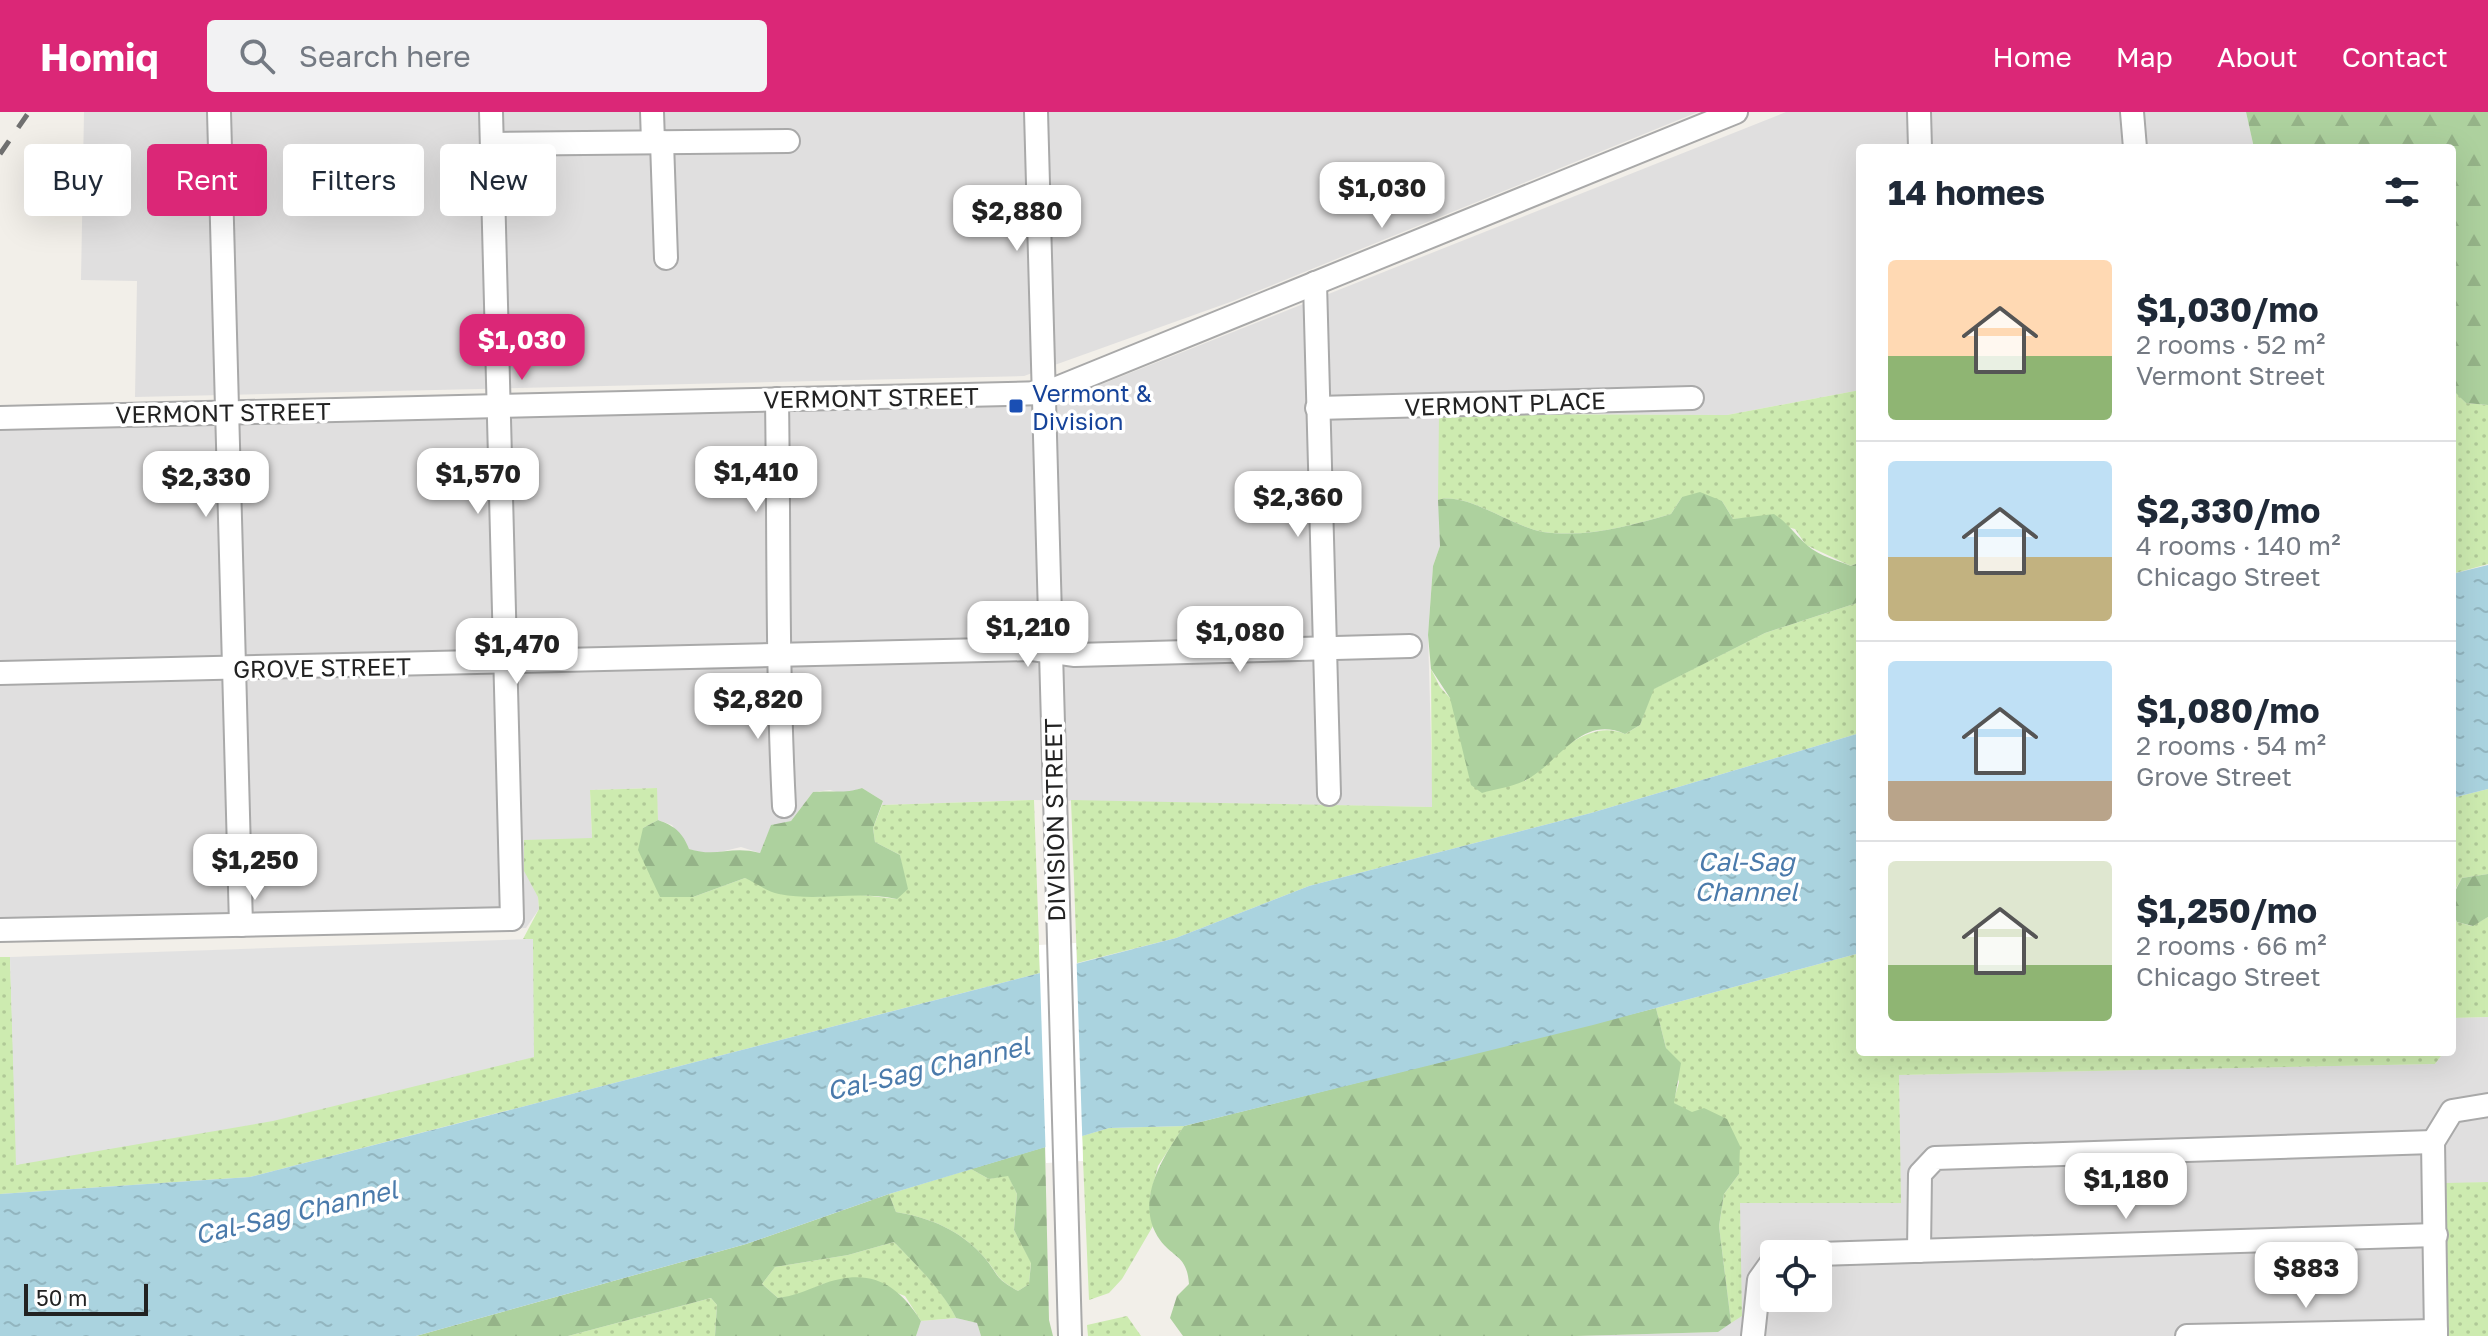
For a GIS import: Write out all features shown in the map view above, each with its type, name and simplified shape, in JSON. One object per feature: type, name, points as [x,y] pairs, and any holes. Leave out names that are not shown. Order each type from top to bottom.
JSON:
[{"type":"street","points":[[219,112],[241,925]]},
{"type":"street","points":[[491,112],[492,144],[788,141]]},
{"type":"street","points":[[652,112],[658,142],[666,258]]},
{"type":"street","name":"DIVISION STREET","points":[[1036,112],[1070,1336]]},
{"type":"street","name":"VERMONT STREET","points":[[0,418],[1045,393],[1736,112]]},
{"type":"street","points":[[1919,112],[1920,144]]},
{"type":"street","points":[[2132,112],[2135,144]]},
{"type":"street","points":[[0,930],[512,919],[494,216]]},
{"type":"street","points":[[1315,283],[1329,794]]},
{"type":"street","name":"VERMONT PLACE","points":[[1317,408],[1692,398]]},
{"type":"street","points":[[777,399],[779,656],[784,806]]},
{"type":"street","name":"GROVE STREET","points":[[0,673],[234,670],[1032,649],[1075,655],[1410,646]]},
{"type":"street","points":[[2187,1336],[2436,1333],[2433,1142],[2452,1111],[2488,1105]]},
{"type":"street","points":[[1919,1251],[1920,1174],[1935,1158],[2433,1142]]},
{"type":"street","points":[[1832,1254],[2436,1235]]},
{"type":"street","points":[[1753,1336],[1760,1279]]},
{"type":"shaded area","points":[[84,112],[1698,112],[1233,301],[1024,376],[135,397],[137,281],[81,280],[82,216],[131,216],[131,144],[83,144]]},
{"type":"shaded area","points":[[1786,112],[2246,112],[2253,144],[1856,144],[1856,391],[1727,415],[1439,414],[1440,546],[1433,566],[1428,635],[1433,807],[1034,800],[882,805],[883,801],[862,788],[843,794],[830,790],[813,792],[791,821],[771,826],[760,853],[741,847],[707,855],[689,849],[672,825],[658,820],[656,788],[590,790],[592,838],[538,897],[539,909],[526,928],[0,942],[0,427],[1072,396]]},
{"type":"shaded area","points":[[533,939],[534,1057],[273,1121],[16,1165],[10,957]]},
{"type":"shaded area","points":[[2488,1017],[2488,1182],[2446,1184],[2448,1336],[1576,1336],[1718,1332],[1740,1203],[1900,1203],[1899,1075],[2435,1064],[2441,1056],[2456,1056],[2456,1018]]},
{"type":"shaded area","points":[[956,1318],[977,1323],[981,1336],[916,1336],[921,1321]]},
{"type":"green space","points":[[2246,112],[2488,112],[2488,405],[2466,403],[2456,393],[2456,144],[2253,144]]},
{"type":"green space","points":[[1856,391],[1856,564],[1851,566],[1806,545],[1795,529],[1751,518],[1733,519],[1722,501],[1682,497],[1671,514],[1608,530],[1559,533],[1531,529],[1462,500],[1438,500],[1439,414],[1727,415]]},
{"type":"green space","points":[[2456,392],[2466,403],[2488,405],[2488,564],[2456,573]]},
{"type":"green space","points":[[1700,492],[1722,501],[1733,519],[1774,514],[1808,546],[1828,558],[1851,566],[1856,564],[1856,603],[1765,633],[1654,689],[1640,725],[1625,734],[1609,730],[1582,736],[1524,781],[1482,793],[1471,785],[1450,698],[1431,669],[1428,635],[1433,566],[1440,546],[1438,500],[1462,500],[1543,532],[1576,533],[1624,527],[1671,514],[1682,497]]},
{"type":"green space","points":[[1856,603],[1856,734],[1591,813],[1309,886],[1176,938],[1077,963],[1071,800],[1432,807],[1431,669],[1440,687],[1525,781],[1559,752],[1584,736],[1611,730],[1625,734],[1640,725],[1653,689],[1765,633]]},
{"type":"green space","points":[[657,788],[658,820],[643,828],[660,897],[693,897],[745,878],[817,897],[844,893],[897,899],[903,872],[900,855],[875,842],[873,828],[882,805],[1034,800],[1040,973],[250,1177],[0,1194],[0,957],[10,957],[17,1165],[532,939],[523,939],[539,909],[538,897],[524,871],[524,840],[592,838],[590,790]]},
{"type":"green space","points":[[862,788],[883,801],[873,828],[875,842],[900,855],[908,889],[897,899],[794,896],[775,893],[745,878],[693,897],[660,897],[638,850],[643,828],[658,820],[678,831],[689,849],[760,853],[771,825],[791,821],[813,792]]},
{"type":"green space","points":[[2488,789],[2488,874],[2462,878],[2456,888],[2456,797]]},
{"type":"green space","points":[[2488,874],[2488,917],[2473,926],[2456,919],[2456,889],[2462,878]]},
{"type":"green space","points":[[2488,917],[2488,1017],[2456,1018],[2456,920],[2472,926]]},
{"type":"green space","points":[[1856,954],[1856,1056],[2441,1056],[2435,1064],[1899,1075],[1901,1203],[1740,1203],[1742,1316],[1731,1323],[1719,1226],[1724,1194],[1739,1174],[1692,1113],[1673,1103],[1679,1082],[1656,1008]]},
{"type":"green space","points":[[1656,1008],[1666,1048],[1681,1063],[1674,1103],[1692,1112],[1704,1108],[1727,1119],[1740,1146],[1739,1174],[1724,1194],[1719,1226],[1731,1323],[1718,1332],[1576,1336],[1183,1336],[1170,1318],[1177,1296],[1189,1284],[1188,1275],[1182,1262],[1160,1240],[1152,1225],[1150,1195],[1160,1166],[1184,1126]]},
{"type":"green space","points":[[1184,1126],[1158,1166],[1150,1196],[1153,1226],[1122,1279],[1109,1293],[1089,1300],[1082,1136],[1109,1128]]},
{"type":"green space","points":[[1045,1147],[1049,1320],[1053,1336],[981,1336],[977,1323],[956,1318],[937,1288],[894,1242],[848,1255],[775,1267],[762,1284],[778,1298],[852,1277],[879,1281],[901,1296],[921,1321],[916,1336],[715,1336],[717,1305],[711,1298],[568,1336],[416,1336],[746,1244],[889,1194],[896,1212],[933,1222],[955,1232],[984,1257],[1000,1279],[1018,1291],[1029,1284],[1031,1263],[1014,1230],[1017,1194],[1008,1176],[989,1179],[971,1169]]},
{"type":"green space","points":[[971,1169],[989,1179],[1008,1175],[1017,1194],[1014,1230],[1031,1262],[1029,1284],[1018,1291],[1000,1279],[975,1248],[955,1232],[933,1222],[896,1212],[889,1194]]},
{"type":"green space","points":[[2488,1182],[2488,1336],[2448,1336],[2446,1183]]},
{"type":"green space","points":[[894,1242],[937,1288],[956,1318],[921,1321],[905,1296],[860,1279],[823,1284],[796,1296],[778,1298],[762,1284],[775,1267],[848,1255]]},
{"type":"green space","points":[[711,1298],[717,1305],[715,1336],[568,1336]]},
{"type":"green space","points":[[1127,1316],[1141,1336],[1088,1336],[1087,1325]]},
{"type":"water","points":[[2488,565],[2488,789],[2456,797],[2456,573]]},
{"type":"water","name":"Cal-Sag Channel","points":[[1856,734],[1856,954],[1593,1025],[1184,1126],[1109,1128],[889,1194],[746,1244],[416,1336],[0,1336],[0,1194],[250,1177],[1176,938],[1309,886],[1591,813]]},
{"type":"pier","points":[[1076,943],[1083,1161],[1046,1163],[1039,945]]},
{"type":"railway","points":[[0,154],[29,112]]},
{"type":"place","name":"Vermont & Division","points":[[1016,406]]}]
